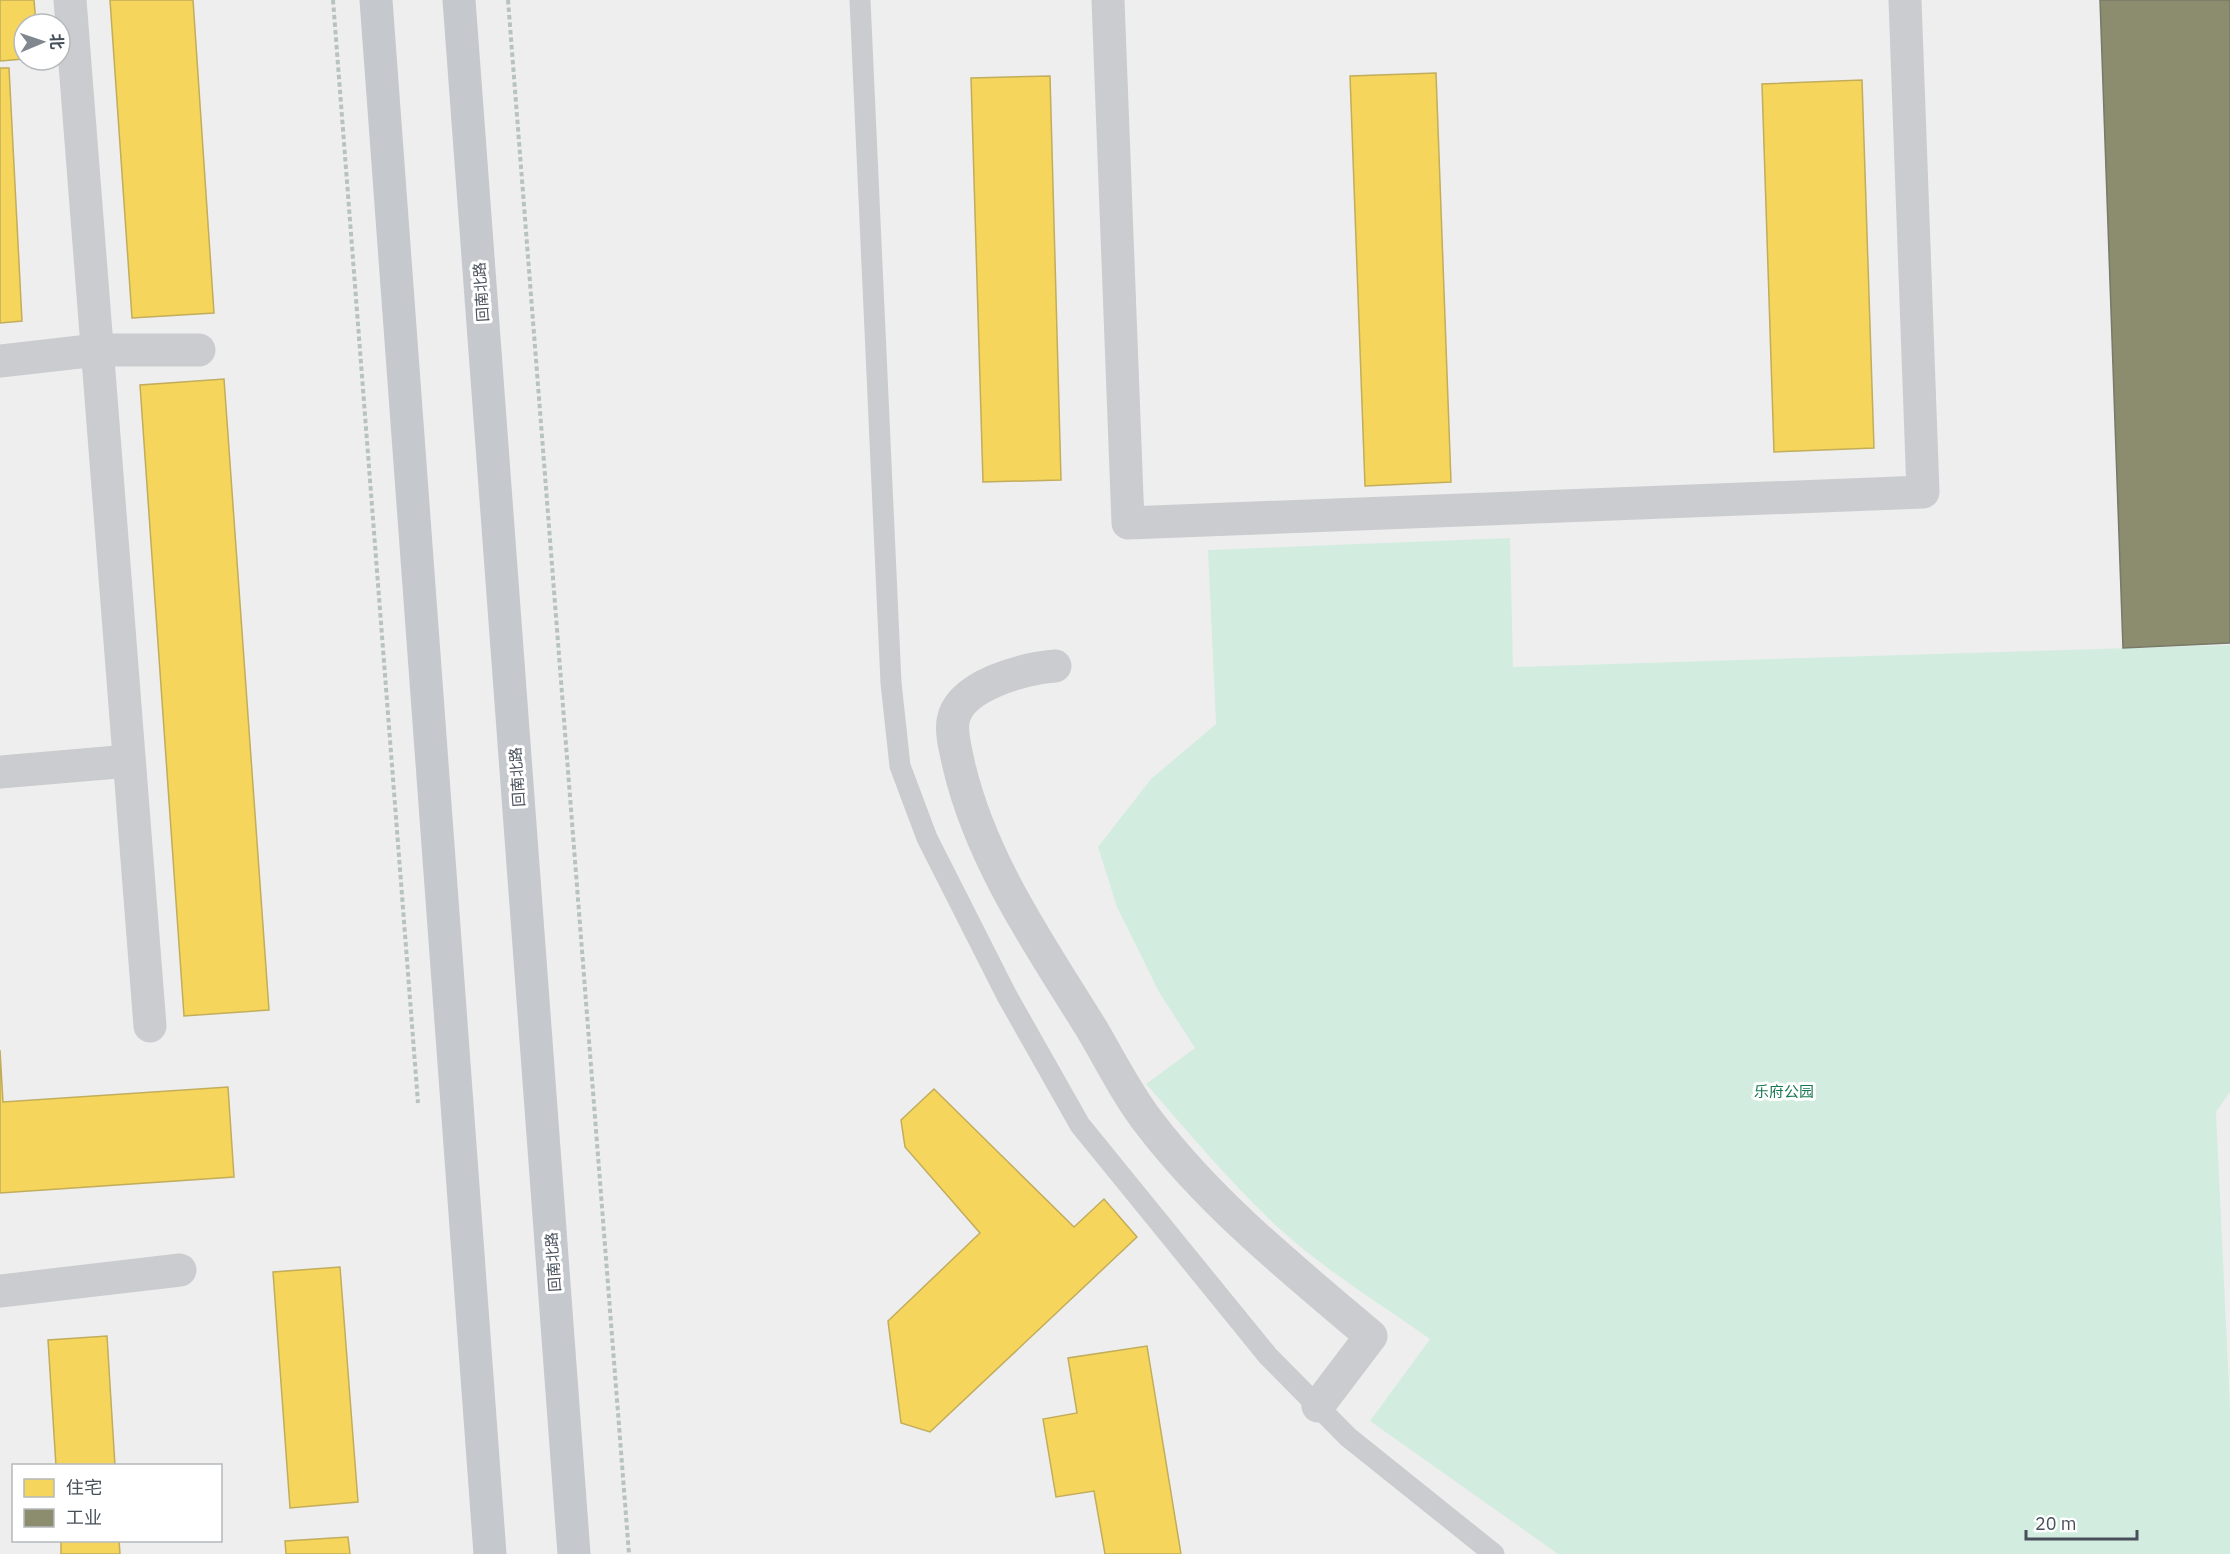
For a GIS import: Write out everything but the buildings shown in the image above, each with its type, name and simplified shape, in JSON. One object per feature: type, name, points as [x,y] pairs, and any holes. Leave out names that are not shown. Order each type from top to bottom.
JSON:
[{"type":"main road","points":[[376,0],[490,1554]]},
{"type":"main road","name":"回南北路","points":[[459,0],[574,1554]]},
{"type":"street","points":[[70,0],[150,1026]]},
{"type":"street","points":[[1108,0],[1128,523],[1923,492],[1905,0]]},
{"type":"street","points":[[0,360],[97,350],[199,350]]},
{"type":"street","points":[[1055,666],[1001,677],[963,703],[953,719],[953,739],[964,788],[1006,889],[1149,1123],[1208,1192],[1278,1257],[1371,1336],[1318,1406]]},
{"type":"street","points":[[0,772],[129,761]]},
{"type":"street","points":[[0,1291],[180,1270]]},
{"type":"lane","points":[[860,0],[891,683],[900,766],[927,838],[1007,996],[1080,1125],[1268,1356],[1348,1437],[1494,1554]]},
{"type":"path","points":[[333,0],[419,1112]]},
{"type":"path","points":[[508,0],[628,1554]]},
{"type":"green space","name":"乐府公园","points":[[1510,538],[1513,667],[2230,645],[2230,1092],[2216,1112],[2230,1409],[2230,1554],[1558,1554],[1370,1421],[1430,1339],[1336,1274],[1282,1231],[1229,1178],[1146,1084],[1195,1048],[1159,992],[1117,907],[1098,847],[1151,779],[1216,724],[1208,550]]}]
